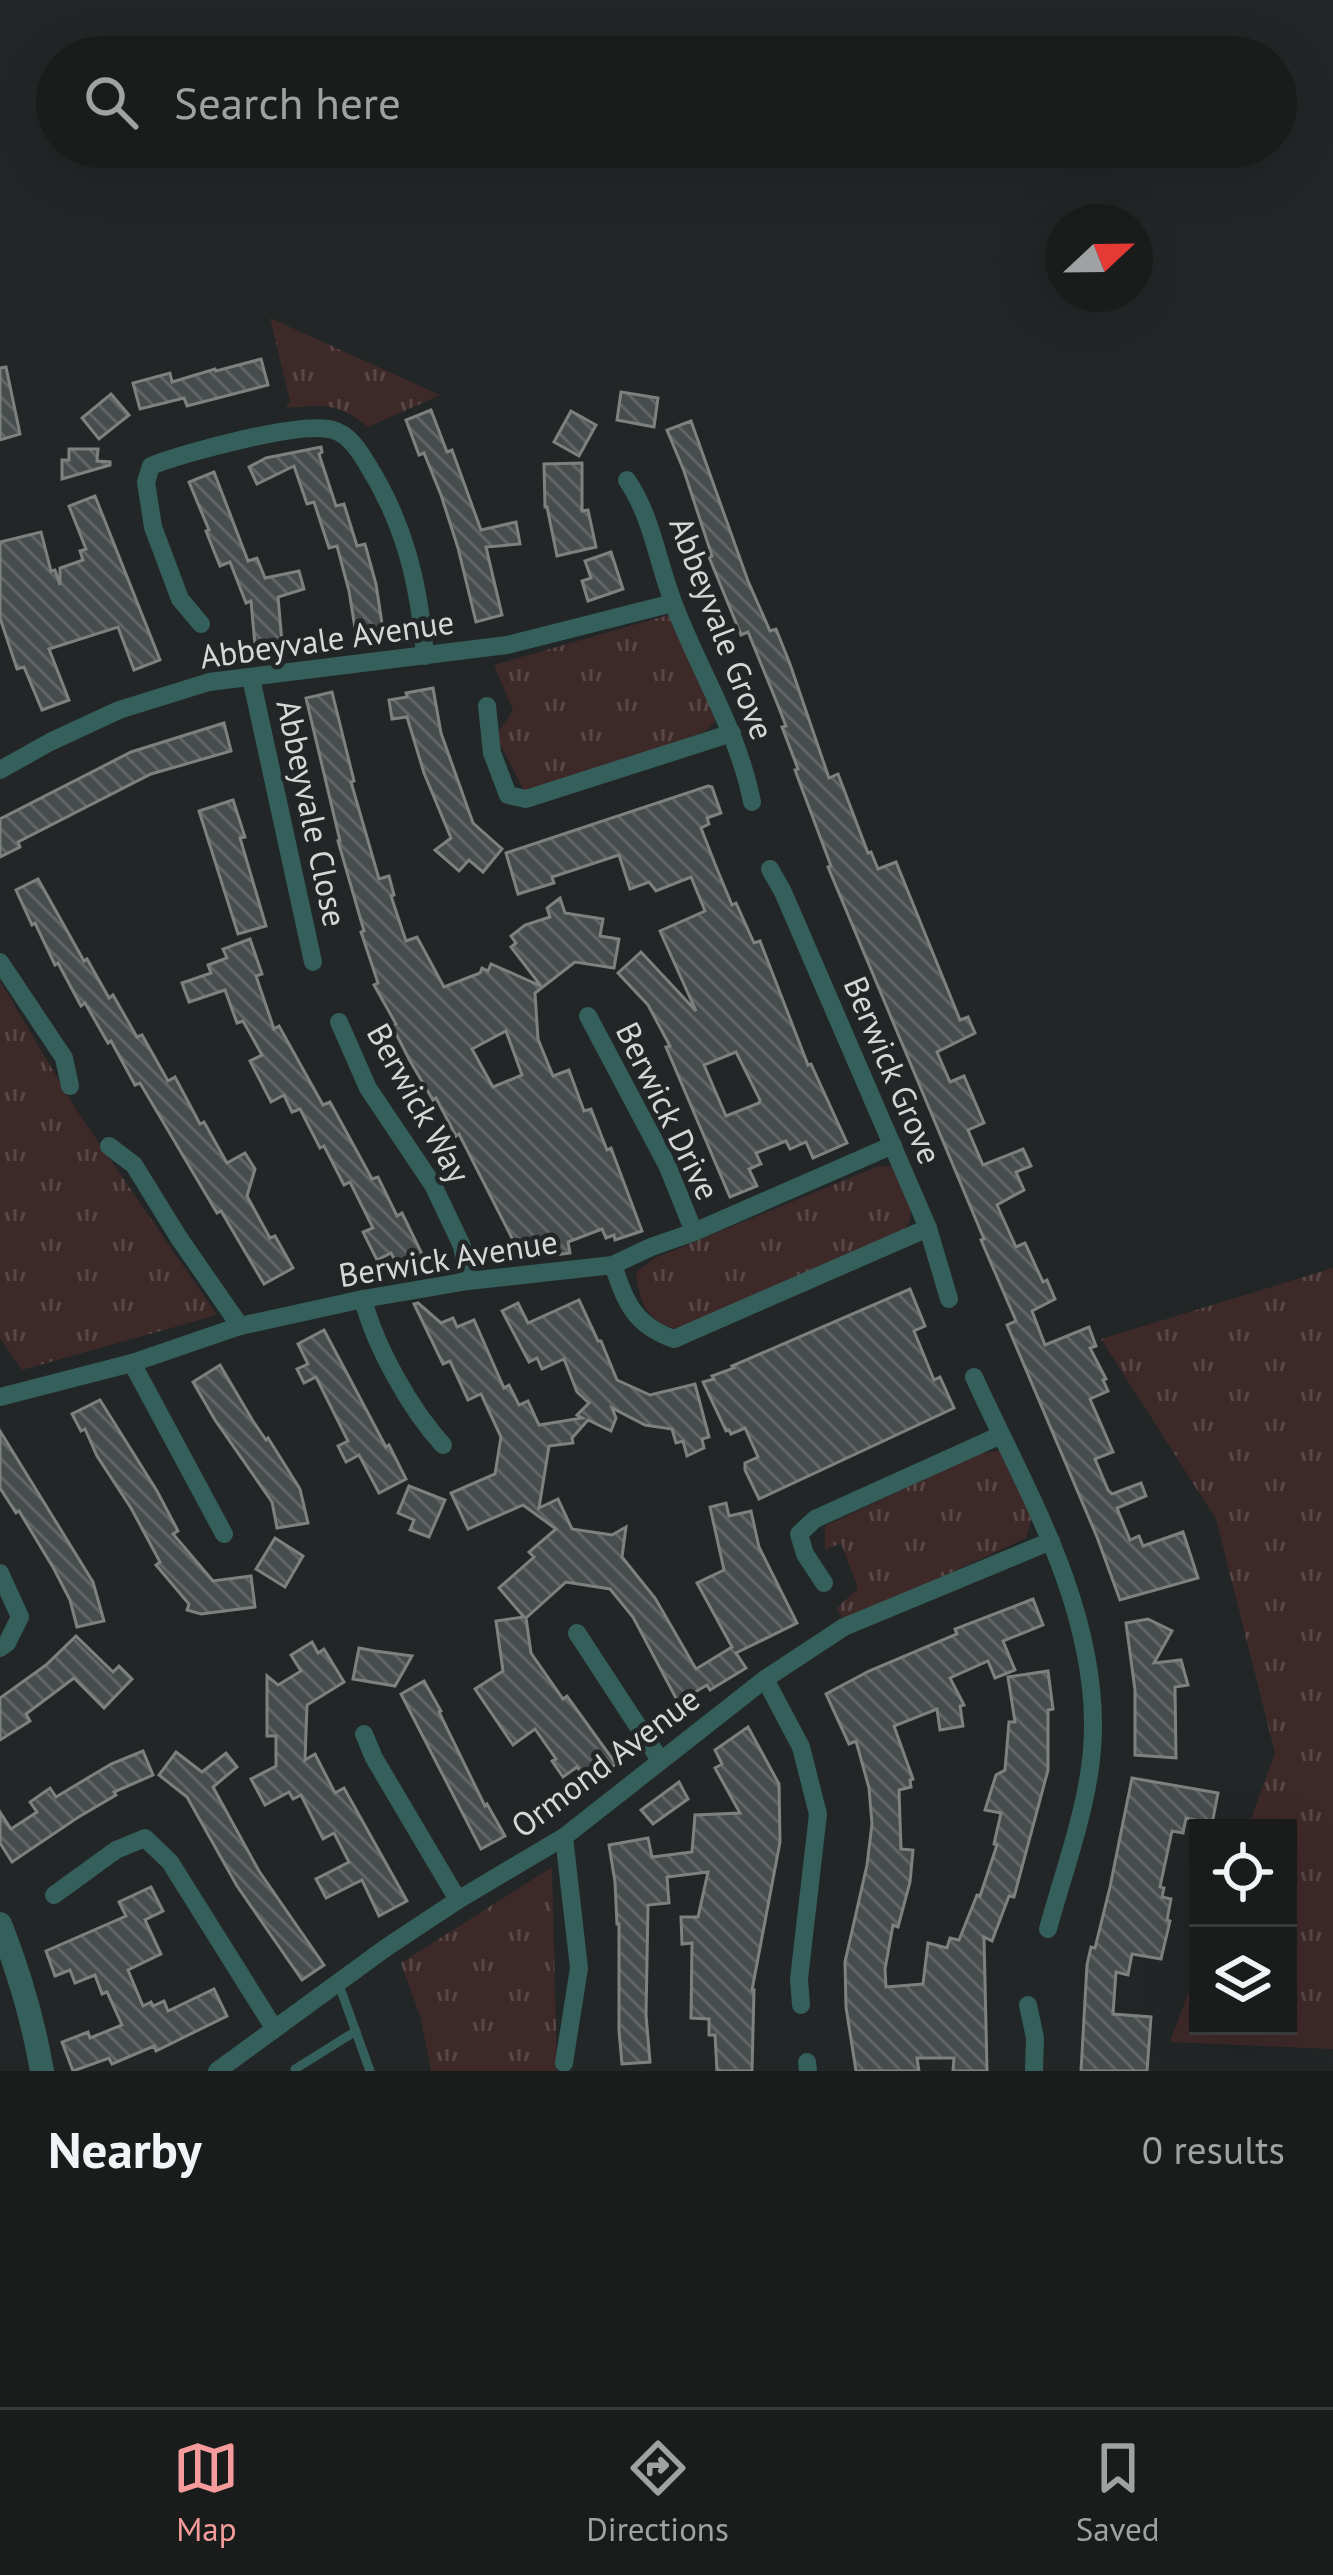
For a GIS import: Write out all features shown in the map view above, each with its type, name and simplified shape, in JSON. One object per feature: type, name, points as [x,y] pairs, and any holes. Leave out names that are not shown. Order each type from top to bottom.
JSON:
[{"type":"street","points":[[201,624],[180,599],[153,527],[146,482],[152,466],[180,454],[311,427],[337,430],[355,445],[380,484],[408,548],[425,656]]},
{"type":"street","name":"Abbeyvale Grove","points":[[627,480],[642,502],[673,602],[731,734],[752,802]]},
{"type":"street","name":"Abbeyvale Avenue","points":[[0,770],[119,710],[209,682],[507,646],[673,602]]},
{"type":"street","name":"Abbeyvale Close","points":[[251,678],[313,962]]},
{"type":"street","points":[[487,706],[492,753],[508,795],[526,800],[731,734]]},
{"type":"street","name":"Berwick Grove","points":[[770,869],[928,1228],[949,1299]]},
{"type":"street","points":[[0,962],[64,1058],[70,1086]]},
{"type":"street","name":"Berwick Drive","points":[[588,1016],[668,1165],[694,1232]]},
{"type":"street","name":"Berwick Way","points":[[339,1022],[368,1088],[433,1185],[462,1246],[468,1281]]},
{"type":"street","name":"Berwick Avenue","points":[[6,1395],[132,1363],[240,1326],[363,1299],[468,1281],[614,1265],[893,1145]]},
{"type":"street","points":[[109,1146],[134,1165],[240,1326]]},
{"type":"street","points":[[614,1265],[626,1303],[650,1330],[674,1339],[928,1228]]},
{"type":"street","points":[[363,1299],[368,1319],[419,1419],[442,1445]]},
{"type":"street","points":[[132,1363],[224,1534]]},
{"type":"street","points":[[0,1372],[6,1395]]},
{"type":"street","points":[[974,1377],[1051,1541],[1083,1631],[1093,1723],[1088,1784],[1048,1930]]},
{"type":"street","points":[[824,1583],[799,1534],[815,1520],[1000,1436]]},
{"type":"street","name":"Ormond Avenue","points":[[217,2071],[458,1900],[564,1838],[765,1679],[844,1627],[1051,1541]]},
{"type":"street","points":[[0,1573],[20,1617],[0,1648]]},
{"type":"street","points":[[577,1633],[660,1760]]},
{"type":"street","points":[[765,1679],[801,1748],[818,1814],[799,1979],[801,2006]]},
{"type":"street","points":[[364,1735],[458,1900]]},
{"type":"street","points":[[54,1895],[116,1850],[145,1838],[170,1862],[274,2028]]},
{"type":"street","points":[[564,1838],[579,1968],[564,2063]]},
{"type":"street","points":[[0,1924],[33,2020],[42,2071]]},
{"type":"street","points":[[1028,2005],[1035,2038],[1034,2071]]},
{"type":"lane","points":[[338,1982],[370,2071]]},
{"type":"lane","points":[[295,2069],[356,2031]]},
{"type":"green space","points":[[270,318],[440,395],[368,427],[330,407],[286,408],[290,401]]},
{"type":"green space","points":[[668,615],[715,713],[715,722],[706,731],[528,798],[496,736],[513,710],[494,665]]},
{"type":"green space","points":[[0,981],[77,1111],[217,1315],[22,1370],[0,1338]]},
{"type":"green space","points":[[879,1166],[892,1167],[907,1198],[911,1214],[905,1229],[676,1329],[658,1321],[646,1308],[636,1272],[655,1258]]},
{"type":"green space","points":[[1333,1268],[1333,2049],[1170,2042],[1189,1990],[1189,2035],[1297,2035],[1297,1819],[1251,1819],[1275,1753],[1216,1519],[1101,1339]]},
{"type":"green space","points":[[1000,1451],[1032,1516],[1026,1538],[844,1622],[837,1608],[858,1588],[841,1543],[825,1550],[825,1526],[981,1453]]},
{"type":"green space","points":[[552,1867],[557,2071],[431,2071],[421,2019],[401,1963]]},
{"type":"building","points":[[261,359],[268,385],[187,406],[184,398],[140,409],[133,383],[170,373],[172,382]]},
{"type":"building","points":[[6,367],[20,434],[0,440],[0,368]]},
{"type":"building","points":[[621,392],[658,398],[654,427],[617,420]]},
{"type":"building","points":[[111,394],[129,415],[99,439],[82,418]]},
{"type":"building","points":[[431,410],[447,452],[452,450],[481,530],[516,522],[520,544],[486,547],[502,615],[476,622],[441,495],[406,420]]},
{"type":"building","points":[[571,411],[596,425],[579,456],[554,442]]},
{"type":"building","points":[[691,421],[748,581],[790,664],[829,778],[838,774],[878,869],[896,862],[960,1020],[968,1017],[975,1033],[937,1052],[950,1082],[964,1076],[984,1123],[968,1130],[983,1165],[1023,1149],[1031,1166],[1016,1172],[1024,1190],[997,1205],[1016,1247],[1025,1243],[1055,1299],[1032,1311],[1045,1345],[1089,1327],[1096,1346],[1090,1348],[1108,1391],[1090,1399],[1113,1452],[1095,1459],[1108,1490],[1112,1494],[1141,1483],[1146,1496],[1117,1508],[1130,1540],[1139,1536],[1143,1546],[1183,1532],[1198,1578],[1120,1600],[1007,1325],[1016,1321],[984,1239],[828,867],[775,698],[748,632],[741,635],[709,557],[667,430]]},
{"type":"building","points":[[321,447],[319,454],[336,506],[344,504],[357,546],[365,544],[383,630],[356,634],[337,546],[329,548],[314,502],[307,504],[294,466],[257,484],[249,467],[266,458]]},
{"type":"building","points":[[69,449],[98,449],[97,461],[110,465],[62,479],[62,460],[69,460]]},
{"type":"building","points":[[582,463],[582,511],[588,510],[596,547],[557,556],[545,507],[544,464]]},
{"type":"building","points":[[214,472],[248,561],[257,558],[265,578],[299,571],[304,589],[278,597],[282,642],[255,645],[251,601],[246,603],[230,562],[220,566],[206,531],[189,482]]},
{"type":"building","points":[[95,496],[160,660],[134,670],[118,627],[49,649],[69,700],[42,710],[24,667],[17,669],[0,618],[0,542],[41,532],[51,571],[55,570],[60,585],[60,568],[83,560],[80,551],[86,549],[69,506]]},
{"type":"building","points":[[611,552],[623,589],[588,601],[582,581],[591,578],[585,561]]},
{"type":"building","points":[[433,688],[441,733],[473,823],[502,849],[483,872],[469,860],[459,871],[435,850],[451,838],[407,717],[392,719],[389,700]]},
{"type":"building","points":[[332,692],[379,879],[389,876],[406,941],[417,937],[444,987],[482,968],[488,971],[491,964],[541,986],[511,947],[516,943],[511,936],[525,925],[550,917],[547,908],[560,898],[565,913],[603,919],[600,936],[619,939],[614,968],[575,962],[535,993],[538,1039],[553,1076],[569,1070],[584,1111],[591,1109],[642,1231],[615,1240],[614,1235],[606,1238],[602,1229],[568,1242],[570,1253],[547,1256],[544,1241],[519,1252],[459,1134],[456,1136],[410,1061],[374,985],[378,983],[338,841],[306,698]],"holes":[[[506,1031],[522,1075],[493,1087],[472,1049]]]},
{"type":"building","points":[[224,723],[231,751],[151,774],[18,842],[20,847],[0,857],[0,819],[131,752]]},
{"type":"building","points":[[712,787],[721,813],[707,818],[709,824],[701,828],[732,905],[736,903],[754,943],[760,941],[808,1065],[847,1143],[813,1158],[806,1142],[790,1149],[786,1141],[756,1153],[761,1164],[749,1169],[757,1186],[730,1197],[666,1047],[670,1046],[648,1005],[618,973],[641,952],[696,1011],[660,931],[705,911],[691,877],[656,891],[649,882],[630,889],[619,855],[552,877],[554,883],[518,894],[506,853]],"holes":[[[736,1052],[760,1100],[726,1116],[704,1065]]]},
{"type":"building","points":[[233,800],[266,926],[238,934],[199,811]]},
{"type":"building","points":[[38,879],[84,961],[87,959],[109,998],[113,995],[137,1037],[142,1035],[168,1081],[175,1077],[227,1163],[245,1153],[255,1169],[247,1196],[293,1268],[264,1284],[140,1083],[135,1085],[111,1041],[108,1043],[85,1003],[81,1006],[16,890]]},
{"type":"building","points":[[250,939],[262,974],[256,976],[274,1029],[279,1026],[323,1105],[330,1102],[372,1179],[378,1177],[397,1216],[402,1213],[423,1256],[399,1268],[391,1253],[377,1260],[363,1232],[373,1228],[350,1182],[344,1185],[300,1109],[292,1112],[284,1095],[271,1102],[250,1061],[262,1055],[243,1021],[237,1023],[225,990],[189,1002],[182,983],[211,973],[208,965],[227,958],[223,949]]},
{"type":"building","points":[[910,1289],[925,1326],[914,1331],[934,1380],[940,1377],[954,1408],[759,1499],[745,1470],[745,1463],[758,1457],[745,1428],[731,1434],[726,1431],[703,1382]]},
{"type":"building","points":[[579,1300],[617,1380],[650,1395],[695,1384],[709,1437],[702,1439],[704,1448],[687,1456],[683,1441],[676,1443],[672,1429],[645,1425],[612,1408],[616,1418],[611,1431],[588,1420],[573,1443],[549,1446],[539,1508],[558,1499],[572,1529],[612,1535],[626,1527],[622,1557],[655,1598],[696,1669],[732,1647],[697,1583],[724,1570],[710,1507],[726,1503],[729,1516],[751,1511],[759,1547],[797,1623],[736,1653],[746,1668],[678,1702],[633,1617],[610,1589],[566,1582],[526,1618],[531,1653],[616,1764],[589,1783],[577,1767],[563,1777],[535,1729],[513,1745],[475,1689],[503,1671],[496,1621],[524,1617],[499,1588],[534,1557],[529,1552],[556,1529],[523,1505],[468,1529],[451,1493],[495,1474],[501,1437],[481,1394],[468,1400],[450,1361],[443,1364],[414,1304],[441,1323],[453,1318],[457,1327],[474,1320],[504,1388],[509,1385],[519,1405],[528,1401],[539,1425],[582,1418],[577,1415],[589,1403],[577,1392],[564,1359],[542,1369],[537,1358],[529,1362],[502,1311],[518,1303],[528,1323]]},
{"type":"building","points":[[324,1330],[406,1479],[379,1493],[359,1455],[346,1462],[338,1446],[348,1441],[316,1377],[304,1383],[297,1369],[308,1364],[298,1344]]},
{"type":"building","points":[[220,1365],[300,1489],[308,1523],[277,1528],[272,1502],[193,1382]]},
{"type":"building","points":[[100,1400],[157,1491],[178,1531],[173,1534],[213,1581],[251,1576],[255,1607],[201,1614],[187,1610],[189,1604],[156,1565],[160,1562],[131,1508],[72,1414]]},
{"type":"building","points":[[0,1431],[93,1582],[104,1621],[77,1627],[54,1569],[0,1488]]},
{"type":"building","points":[[409,1486],[445,1500],[429,1537],[410,1530],[414,1520],[398,1513]]},
{"type":"building","points":[[275,1538],[303,1556],[285,1587],[256,1569]]},
{"type":"building","points":[[1033,1599],[1043,1625],[1003,1641],[1015,1670],[995,1678],[988,1661],[950,1678],[964,1705],[960,1706],[963,1726],[940,1730],[937,1709],[894,1726],[913,1779],[911,1787],[899,1790],[901,1849],[913,1850],[898,1927],[893,1925],[886,1987],[923,1984],[928,1943],[947,1948],[950,1938],[959,1940],[997,1845],[1001,1813],[985,1810],[996,1775],[1005,1770],[1009,1722],[1015,1722],[1008,1677],[1048,1671],[1053,1709],[1048,1710],[1048,1770],[1014,1897],[1009,1896],[992,1941],[984,1937],[987,2071],[953,2071],[954,2058],[917,2058],[919,2071],[856,2071],[845,1962],[872,1824],[869,1788],[856,1741],[849,1744],[826,1694],[957,1634],[955,1629]]},
{"type":"building","points":[[1148,1619],[1172,1631],[1154,1663],[1181,1660],[1188,1685],[1175,1687],[1176,1758],[1135,1755],[1135,1690],[1126,1623]]},
{"type":"building","points":[[76,1636],[113,1672],[119,1666],[132,1679],[104,1708],[74,1678],[26,1714],[30,1721],[0,1740],[0,1698]]},
{"type":"building","points":[[312,1642],[318,1653],[324,1649],[344,1682],[307,1705],[305,1760],[315,1754],[335,1793],[344,1788],[407,1901],[379,1916],[362,1880],[326,1898],[316,1879],[349,1862],[334,1833],[323,1839],[301,1795],[293,1799],[289,1792],[265,1805],[251,1779],[276,1766],[276,1736],[267,1736],[267,1676],[278,1685],[301,1671],[291,1655]]},
{"type":"building","points":[[359,1648],[412,1656],[395,1686],[353,1679]]},
{"type":"building","points":[[424,1681],[485,1806],[505,1836],[481,1849],[401,1694]]},
{"type":"building","points":[[748,1727],[779,1784],[780,1842],[752,1990],[752,2071],[717,2071],[709,2019],[691,2018],[692,1943],[682,1944],[681,1917],[698,1917],[708,1872],[667,1877],[669,1903],[648,1905],[650,2062],[622,2064],[619,1924],[609,1845],[648,1838],[652,1857],[692,1852],[695,1815],[740,1813],[715,1768],[722,1764],[715,1750]]},
{"type":"building","points":[[143,1751],[153,1775],[114,1792],[116,1795],[12,1862],[0,1843],[0,1812],[11,1829],[37,1812],[30,1802],[50,1788],[56,1797]]},
{"type":"building","points":[[176,1752],[202,1772],[226,1753],[237,1767],[213,1787],[259,1871],[324,1965],[302,1980],[237,1886],[187,1797],[159,1775]]},
{"type":"building","points":[[1132,1778],[1218,1793],[1213,1819],[1186,1818],[1183,1833],[1172,1831],[1160,1887],[1164,1888],[1162,1897],[1171,1899],[1161,1959],[1132,1954],[1128,1975],[1116,1972],[1113,2014],[1151,2017],[1147,2071],[1081,2071],[1087,1965],[1110,1887]]},
{"type":"building","points":[[679,1782],[688,1799],[653,1824],[641,1810]]},
{"type":"building","points":[[151,1887],[163,1911],[145,1920],[161,1954],[128,1970],[143,2006],[164,2001],[168,2011],[214,1989],[227,2016],[156,2051],[154,2046],[112,2064],[109,2058],[73,2071],[62,2042],[88,2032],[90,2038],[122,2025],[95,1975],[75,1983],[70,1970],[55,1976],[46,1951],[126,1916],[119,1902]]}]
